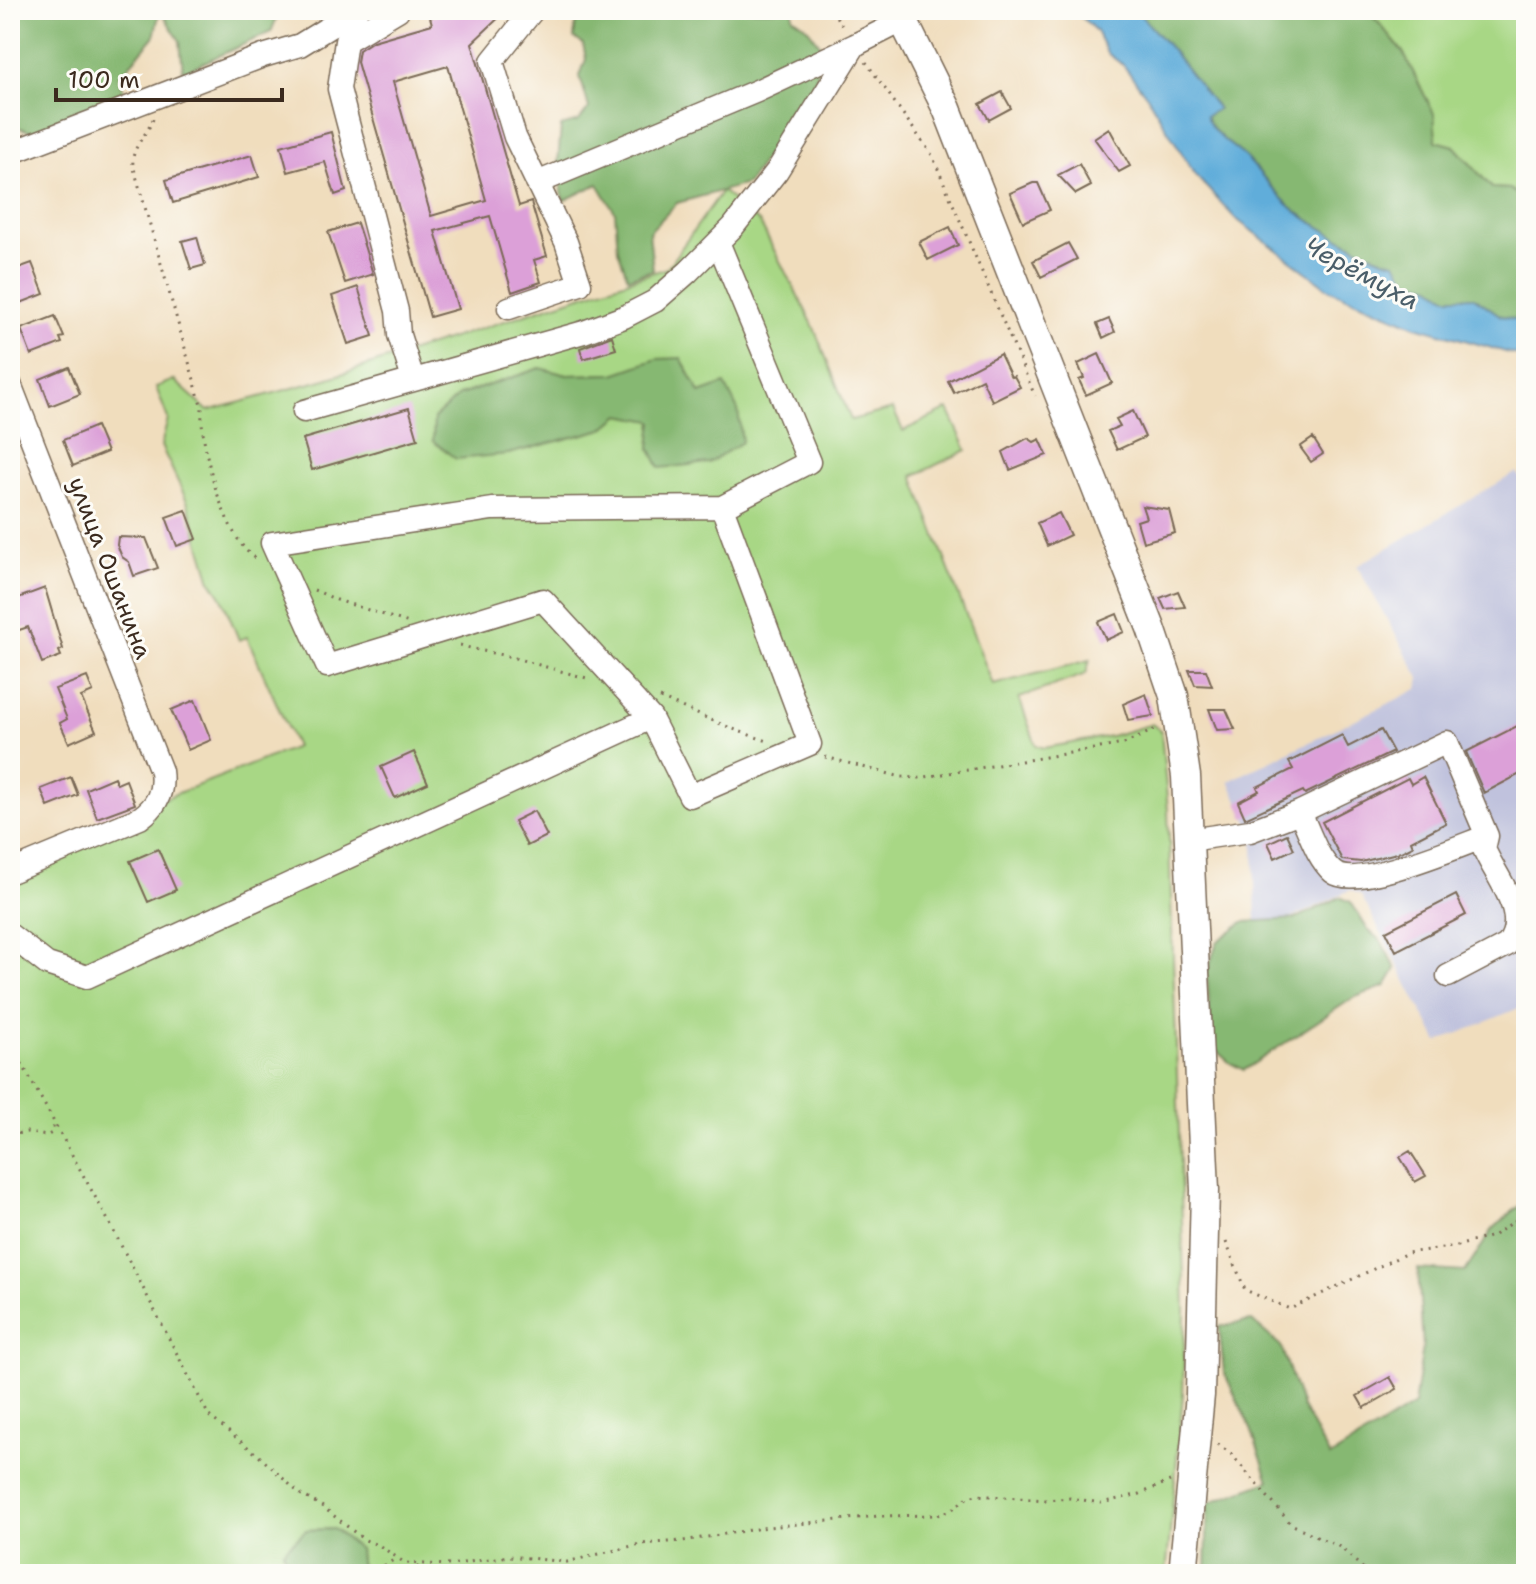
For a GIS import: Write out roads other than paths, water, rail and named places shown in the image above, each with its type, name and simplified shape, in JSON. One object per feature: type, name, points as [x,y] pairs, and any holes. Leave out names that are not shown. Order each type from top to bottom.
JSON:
[{"type":"main road","points":[[901,15],[947,109],[1169,679],[1178,714],[1186,776],[1205,1190],[1200,1383],[1183,1574]]},
{"type":"street","points":[[10,153],[263,56],[300,45],[357,10]]},
{"type":"street","points":[[398,10],[346,41],[339,89],[397,311],[399,335],[413,379]]},
{"type":"street","points":[[509,308],[580,284],[566,242],[511,128],[492,61],[533,10]]},
{"type":"street","points":[[537,183],[757,91],[855,45],[901,15]]},
{"type":"street","points":[[304,411],[584,332],[655,301],[733,227],[777,171],[855,45]]},
{"type":"street","points":[[718,242],[809,462],[722,507],[492,509],[272,543],[327,666],[543,600],[654,708],[690,796],[810,744],[722,507]]},
{"type":"street","name":"улица Ошанина","points":[[10,384],[161,771],[162,781],[159,797],[148,812],[10,872]]},
{"type":"street","points":[[10,935],[47,964],[87,977],[654,708]]},
{"type":"street","points":[[1189,840],[1250,831],[1300,812],[1447,742],[1487,836],[1484,849],[1514,909],[1516,928],[1507,945],[1448,976]]},
{"type":"street","points":[[1300,812],[1326,863],[1332,871],[1347,878],[1404,866],[1487,836]]},
{"type":"water","name":"Черёмуха","points":[[1074,10],[1136,10],[1218,109],[1206,116],[1213,128],[1250,162],[1291,207],[1341,239],[1395,262],[1408,280],[1431,286],[1448,297],[1474,297],[1501,316],[1526,322],[1526,358],[1416,326],[1330,290],[1235,218],[1195,175],[1147,96],[1123,65],[1107,53],[1096,31]]}]
